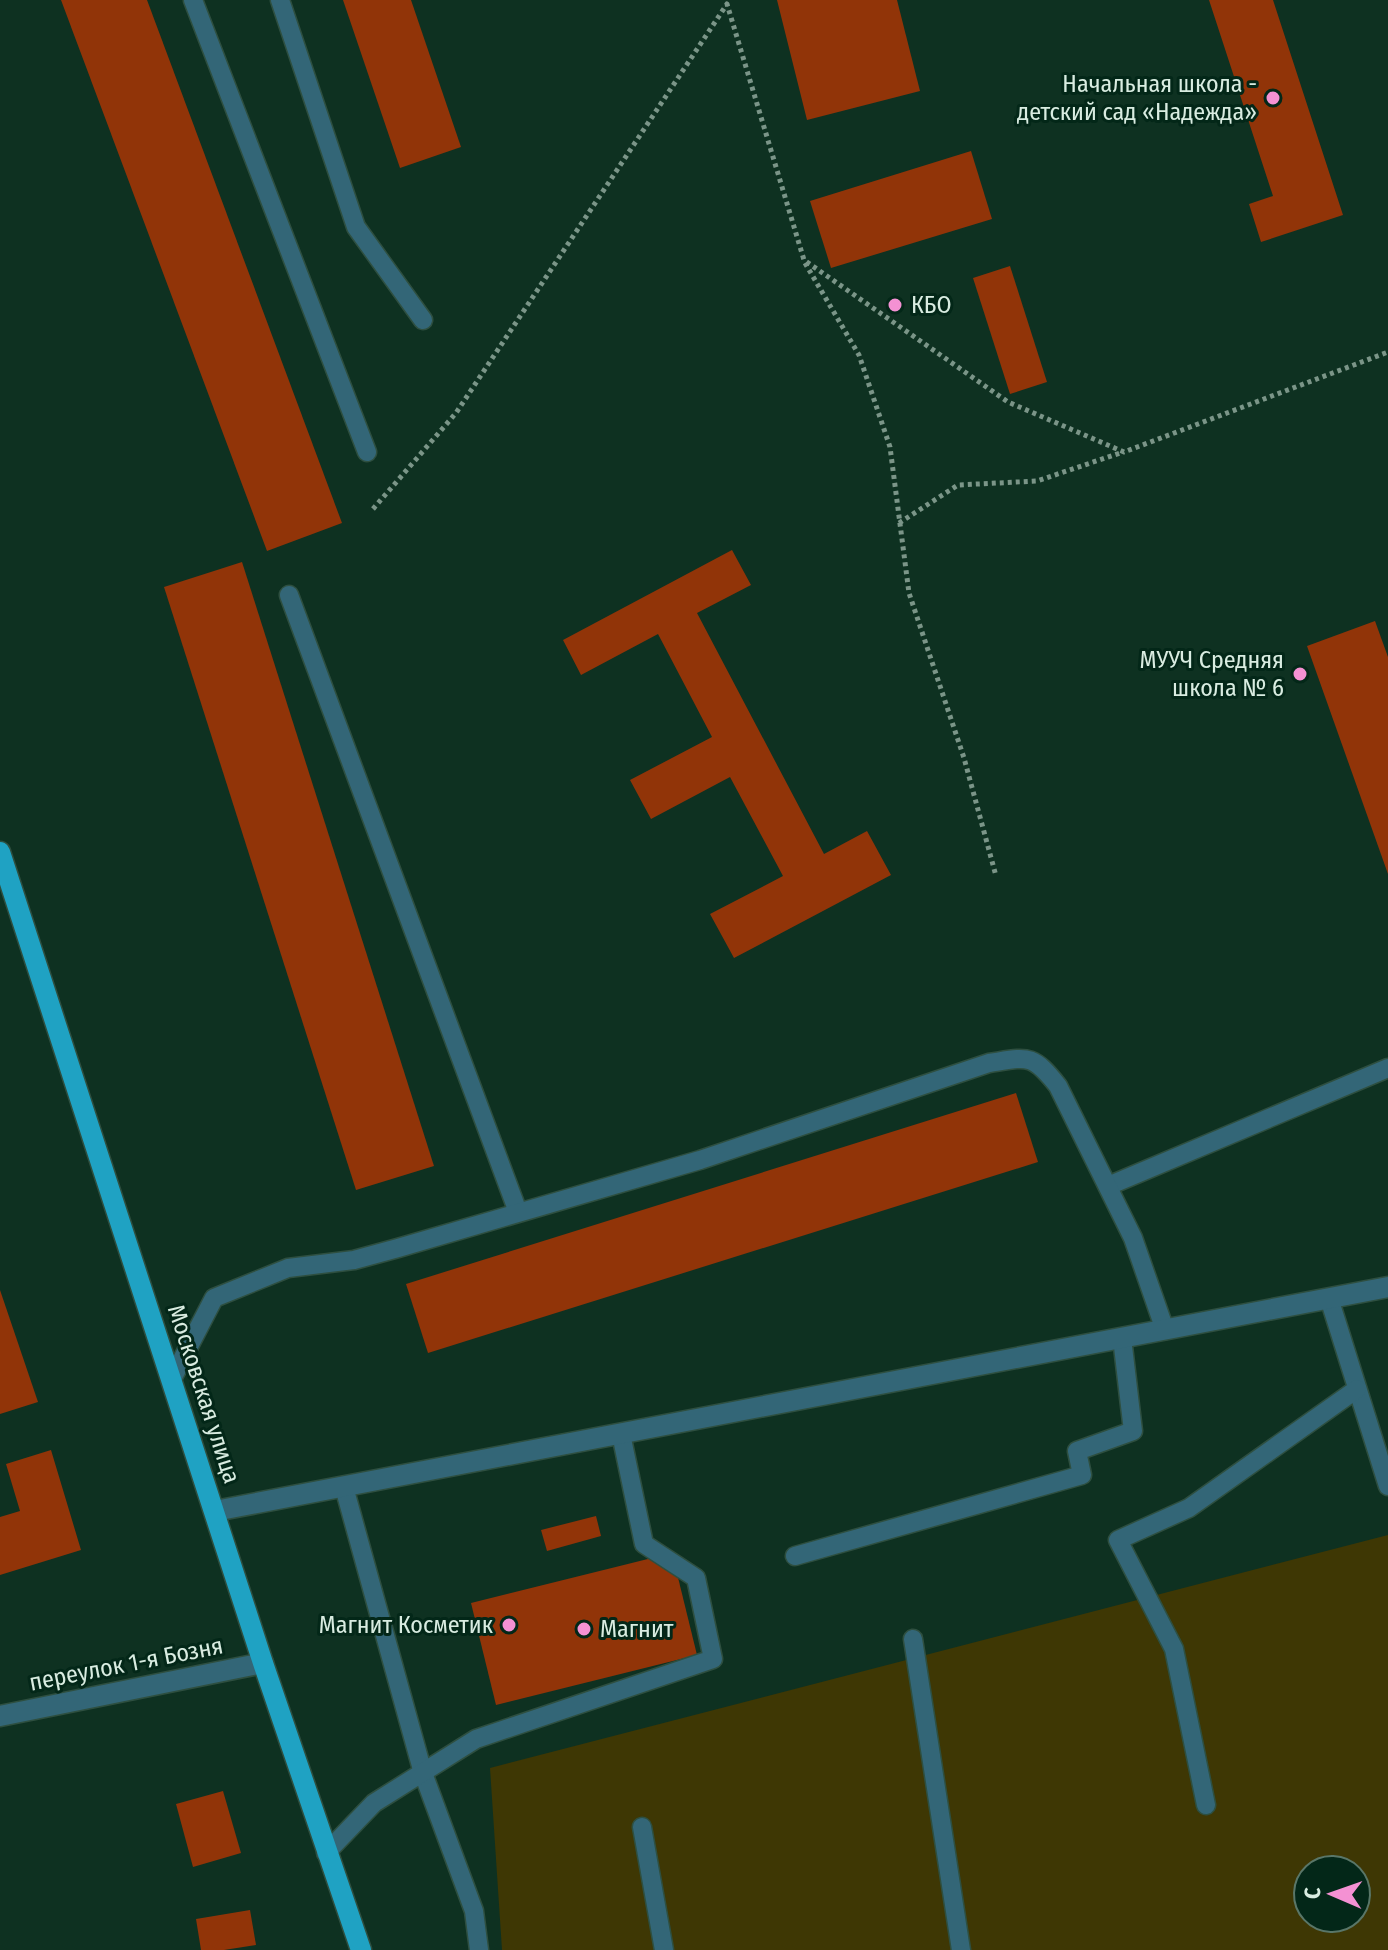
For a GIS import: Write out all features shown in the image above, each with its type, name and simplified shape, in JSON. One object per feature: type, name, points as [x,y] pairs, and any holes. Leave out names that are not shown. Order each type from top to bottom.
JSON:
[{"type":"main road","name":"Московская улица","points":[[0,852],[263,1663],[361,1950]]},
{"type":"street","points":[[215,1511],[1388,1287]]},
{"type":"street","name":"переулок 1-я Бозня","points":[[0,1716],[263,1663]]},
{"type":"lane","points":[[193,0],[367,452]]},
{"type":"lane","points":[[280,0],[356,227],[423,320]]},
{"type":"lane","points":[[289,595],[518,1212]]},
{"type":"lane","points":[[172,1379],[214,1298],[288,1268],[354,1260],[700,1160],[989,1063],[1024,1057],[1041,1065],[1058,1086],[1133,1238],[1165,1330]]},
{"type":"lane","points":[[1108,1186],[1388,1068]]},
{"type":"lane","points":[[1329,1298],[1388,1486]]},
{"type":"lane","points":[[795,1556],[1082,1475],[1077,1451],[1133,1431],[1122,1338]]},
{"type":"lane","points":[[1206,1805],[1174,1649],[1118,1540],[1189,1508],[1357,1389]]},
{"type":"lane","points":[[326,1853],[374,1803],[476,1739],[713,1659],[696,1578],[644,1544],[621,1434]]},
{"type":"lane","points":[[344,1487],[423,1773],[474,1911],[479,1950]]},
{"type":"lane","points":[[913,1639],[961,1950]]},
{"type":"lane","points":[[642,1827],[664,1950]]},
{"type":"path","points":[[373,509],[456,413],[727,4],[804,260],[859,355],[890,447],[909,593],[964,758],[996,876]]},
{"type":"path","points":[[804,260],[1008,402],[1124,452]]},
{"type":"path","points":[[899,523],[958,485],[1037,481],[1124,452],[1388,352]]},
{"type":"shaded area","points":[[1388,1535],[1388,1950],[502,1950],[490,1768]]},
{"type":"building","points":[[61,0],[147,0],[342,523],[267,551]]},
{"type":"building","points":[[343,0],[411,0],[461,147],[400,168]]},
{"type":"building","points":[[777,0],[897,0],[920,91],[807,120]]},
{"type":"building","name":"Начальная школа - детский сад «Надежда»","points":[[1209,0],[1273,0],[1343,215],[1261,242],[1249,204],[1273,196]]},
{"type":"building","points":[[971,151],[992,219],[831,268],[810,201]]},
{"type":"building","points":[[1010,266],[1047,382],[1010,394],[973,278]]},
{"type":"building","points":[[732,550],[751,585],[697,613],[824,854],[867,831],[891,875],[734,958],[710,914],[783,876],[730,777],[651,819],[630,780],[712,737],[658,634],[581,675],[563,640]]},
{"type":"building","points":[[242,562],[434,1166],[356,1190],[164,587]]},
{"type":"building","points":[[1375,621],[1388,657],[1388,874],[1307,646]]},
{"type":"building","points":[[1016,1093],[1038,1162],[428,1353],[406,1284]]},
{"type":"building","points":[[0,1290],[38,1402],[0,1414]]},
{"type":"building","points":[[51,1450],[81,1550],[0,1575],[0,1517],[20,1511],[6,1464]]},
{"type":"building","points":[[596,1516],[601,1536],[547,1551],[541,1530]]},
{"type":"building","name":"Магнит","points":[[672,1553],[697,1655],[496,1705],[471,1603]]},
{"type":"building","points":[[223,1791],[241,1853],[193,1867],[176,1804]]},
{"type":"building","points":[[250,1910],[256,1945],[201,1950],[196,1919]]},
{"type":"place","name":"Начальная школа - детский сад «Надежда»","points":[[1273,98]]},
{"type":"place","name":"КБО","points":[[895,305]]},
{"type":"place","name":"МУУЧ Средняя школа № 6","points":[[1300,674]]},
{"type":"place","name":"Магнит Косметик","points":[[509,1625]]},
{"type":"place","name":"Магнит","points":[[584,1629]]}]
